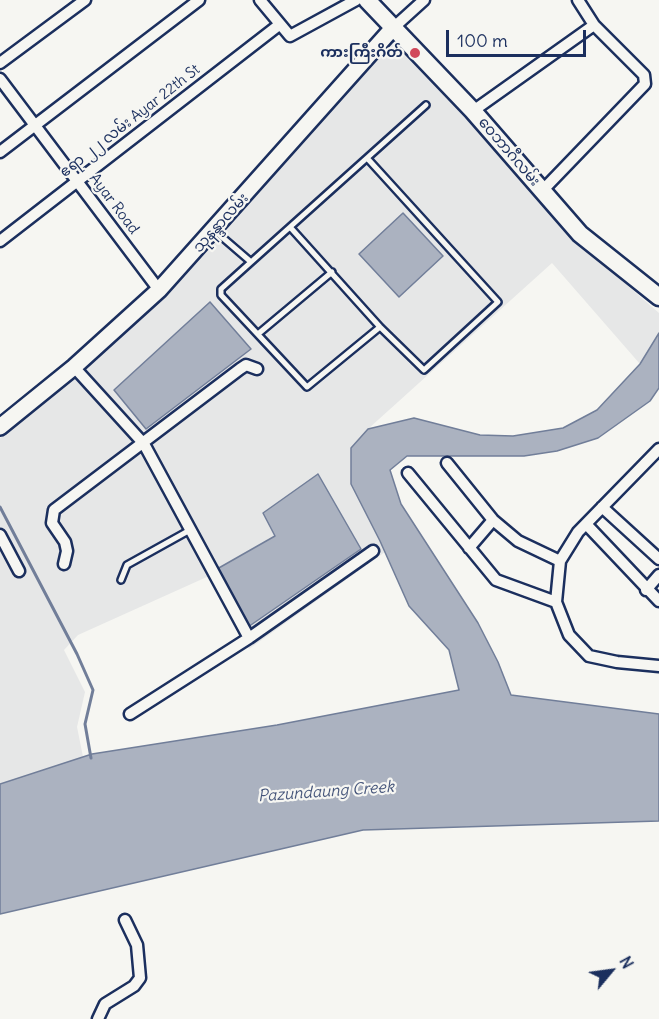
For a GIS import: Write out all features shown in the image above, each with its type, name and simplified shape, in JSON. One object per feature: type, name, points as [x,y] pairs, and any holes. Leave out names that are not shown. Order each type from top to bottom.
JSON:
[{"type":"main road","name":"ဝေဘာဂီလမ်း","points":[[367,0],[392,29],[473,111],[580,234],[658,297]]},
{"type":"main road","name":"သုနန္ဒာလမ်း","points":[[0,427],[74,367],[159,290],[392,29]]},
{"type":"street","points":[[0,63],[85,0]]},
{"type":"street","points":[[0,152],[199,0]]},
{"type":"street","points":[[260,0],[290,36],[356,0]]},
{"type":"street","name":"သုနန္ဒာလမ်း","points":[[392,29],[424,0]]},
{"type":"street","points":[[542,191],[645,84],[644,75],[594,25],[578,0]]},
{"type":"street","name":"ဧရာ ၂၂ လမ်း Ayar 22th St","points":[[0,241],[279,25]]},
{"type":"street","points":[[473,111],[594,25]]},
{"type":"street","name":"Ayar Road","points":[[0,79],[159,290]]},
{"type":"street","points":[[64,564],[67,551],[65,542],[52,523],[54,510],[240,369],[252,365],[257,369]]},
{"type":"street","points":[[74,367],[144,444],[249,638]]},
{"type":"street","points":[[659,449],[578,532],[560,561],[556,602],[569,635],[589,656],[617,662],[659,666]]},
{"type":"street","points":[[447,463],[493,520],[518,541],[560,561]]},
{"type":"street","points":[[408,473],[496,580],[556,602]]},
{"type":"street","points":[[602,507],[659,559]]},
{"type":"street","points":[[469,548],[493,520]]},
{"type":"street","points":[[586,524],[659,602]]},
{"type":"street","points":[[0,535],[19,571]]},
{"type":"street","points":[[130,714],[249,638],[373,551]]},
{"type":"street","points":[[646,590],[659,575]]},
{"type":"street","points":[[99,1019],[105,1004],[134,986],[140,978],[141,967],[137,945],[125,920]]},
{"type":"lane","points":[[380,327],[307,387],[221,295],[221,289],[426,105]]},
{"type":"lane","points":[[290,227],[380,327],[424,370],[498,302],[367,158]]},
{"type":"lane","points":[[214,231],[251,262]]},
{"type":"lane","points":[[258,334],[332,272]]},
{"type":"lane","points":[[121,580],[127,565],[190,530]]},
{"type":"shaded area","points":[[384,42],[398,43],[580,244],[659,313],[659,333],[640,364],[552,263],[368,429],[351,448],[385,552],[249,649],[209,576],[78,635],[64,650],[85,692],[77,727],[83,757],[0,784],[0,438],[80,373],[229,225],[342,96]]},
{"type":"water","points":[[403,213],[443,256],[399,297],[359,254]]},
{"type":"water","points":[[210,302],[251,349],[146,429],[114,390]]},
{"type":"water","name":"Pazundaung Creek","points":[[659,333],[659,388],[650,401],[598,438],[557,451],[524,456],[407,456],[390,470],[401,504],[478,623],[498,662],[511,695],[659,714],[659,821],[363,830],[0,914],[0,784],[92,754],[277,725],[459,690],[449,650],[409,606],[351,484],[351,448],[368,429],[414,418],[480,435],[513,436],[563,428],[597,410],[640,364]]},
{"type":"water","points":[[318,474],[361,549],[248,627],[217,569],[275,536],[263,513]]},
{"type":"waterway","points":[[0,507],[77,654],[93,690],[85,724],[91,758]]},
{"type":"place","name":"ကားကြီးဂိတ်","points":[[415,53]]}]
